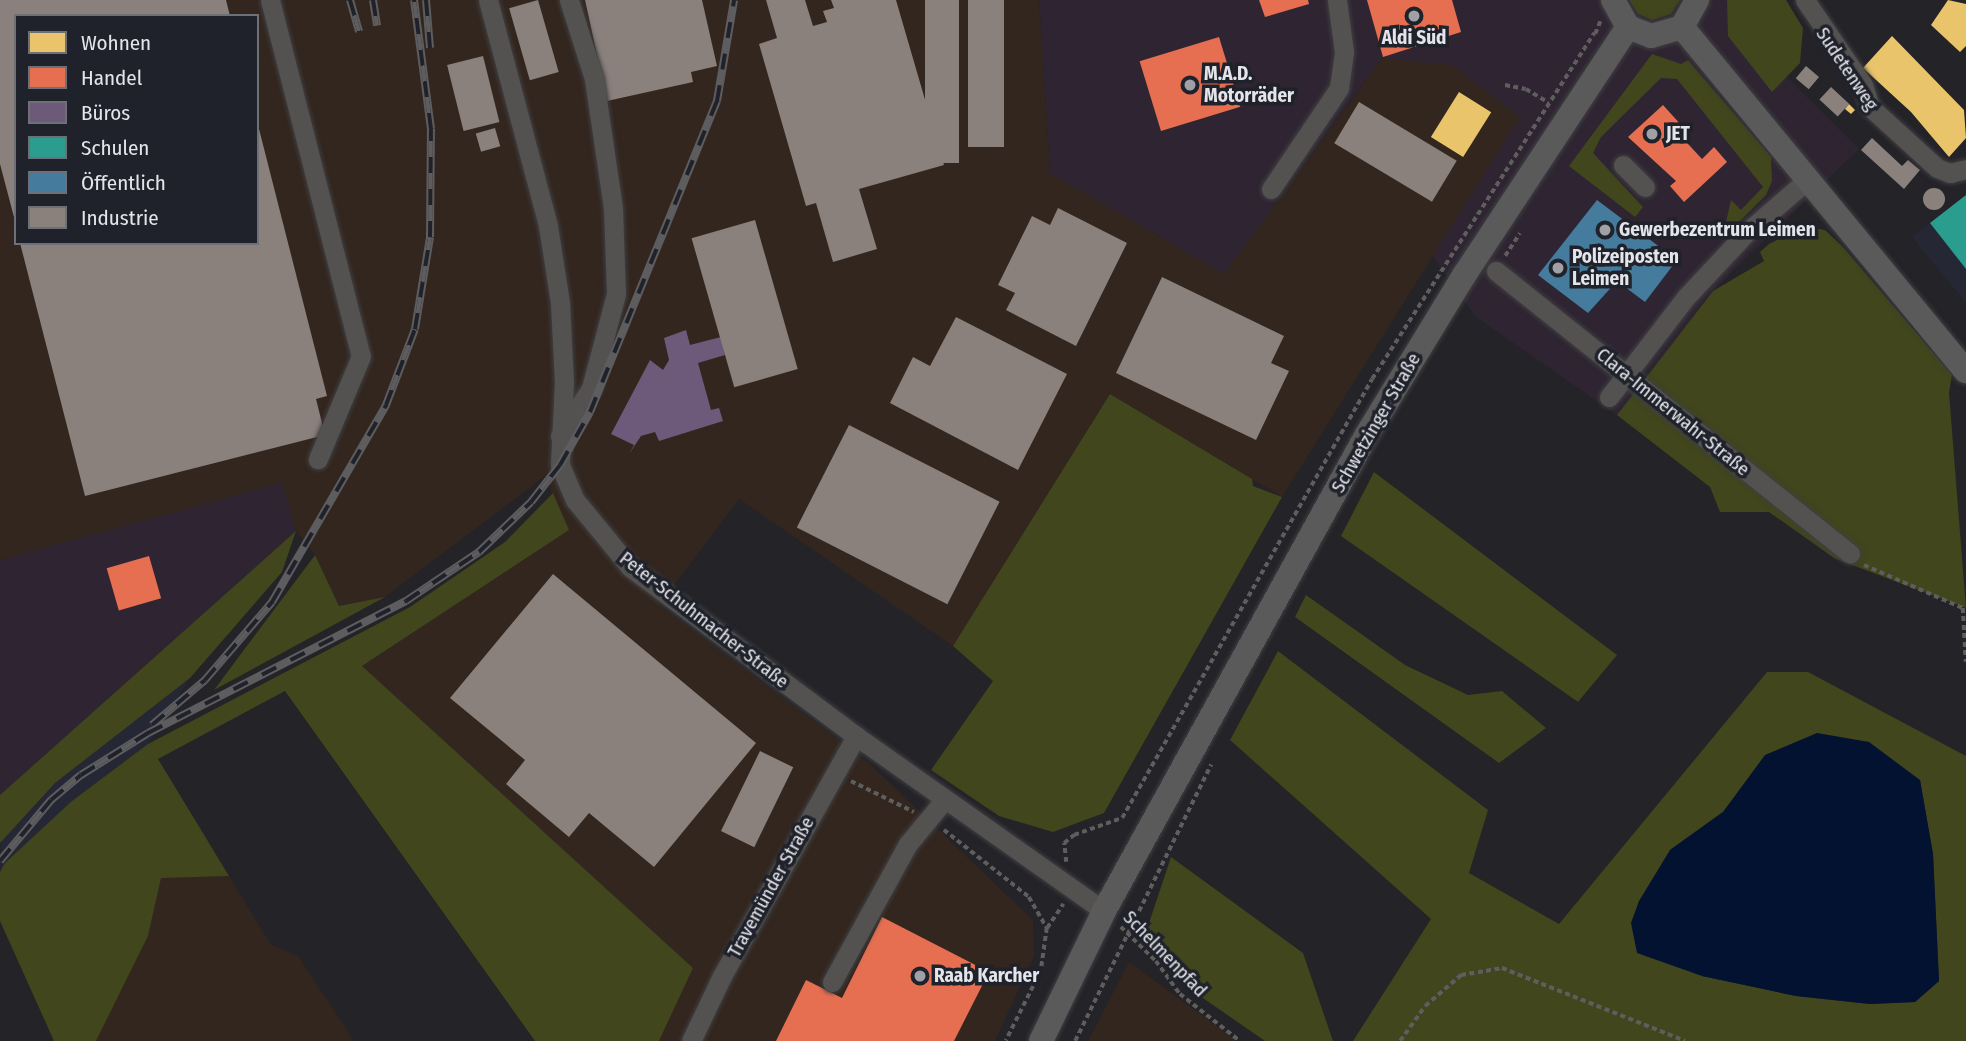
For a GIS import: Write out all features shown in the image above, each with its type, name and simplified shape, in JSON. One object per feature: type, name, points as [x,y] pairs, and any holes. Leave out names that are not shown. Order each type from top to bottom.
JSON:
[{"type":"main road","points":[[1613,0],[1628,27],[1659,36],[1682,27],[1697,0]]},
{"type":"main road","name":"Schwetzinger Straße","points":[[1041,1041],[1104,911],[1366,436],[1465,274],[1628,27]]},
{"type":"main road","points":[[1682,27],[1966,371]]},
{"type":"street","points":[[270,0],[361,356],[318,459]]},
{"type":"street","name":"Peter-Schuhmacher-Straße","points":[[488,0],[548,226],[560,303],[564,382],[559,438],[560,465],[575,500],[630,567],[856,736],[1104,911]]},
{"type":"street","points":[[559,438],[591,388],[617,294],[613,208],[594,79],[569,0]]},
{"type":"street","points":[[1271,189],[1339,88],[1344,39],[1337,0]]},
{"type":"street","name":"Sudetenweg","points":[[1805,0],[1863,85],[1870,107],[1937,167],[1950,173],[1966,169]]},
{"type":"street","points":[[1623,165],[1645,187]]},
{"type":"street","points":[[1609,397],[1686,297],[1747,232],[1807,180]]},
{"type":"street","name":"Clara-Immerwahr-Straße","points":[[1496,271],[1850,554]]},
{"type":"street","name":"Travemünder Straße","points":[[691,1041],[722,976],[856,736]]},
{"type":"street","points":[[832,982],[908,844],[945,799]]},
{"type":"path","points":[[1505,85],[1526,89],[1548,102]]},
{"type":"path","points":[[1850,554],[1873,572],[1964,608],[1966,662]]},
{"type":"path","points":[[1075,1041],[1214,759]]},
{"type":"path","points":[[835,772],[928,818],[1030,897],[1047,928],[1041,971],[1006,1041]]},
{"type":"path","name":"Schelmenpfad","points":[[1104,911],[1156,961],[1180,994],[1240,1041]]},
{"type":"path","points":[[1400,1041],[1425,1006],[1461,975],[1502,968],[1685,1041]]},
{"type":"shaded area","points":[[0,0],[1039,0],[1050,173],[1224,274],[1382,58],[1452,65],[1520,117],[1282,497],[1110,394],[953,646],[739,499],[659,605],[869,763],[1033,920],[1034,956],[995,1041],[659,1041],[693,968],[362,666],[569,530],[545,476],[385,597],[339,606],[315,555],[296,531],[282,483],[0,560]]},
{"type":"shaded area","points":[[1039,0],[1734,0],[1730,20],[1859,149],[1713,291],[1617,415],[1476,317],[1432,255],[1520,117],[1452,66],[1381,59],[1224,274],[1050,173]]},
{"type":"shaded area","points":[[1966,195],[1966,303],[1912,237]]},
{"type":"shaded area","points":[[283,482],[296,531],[0,795],[0,560]]},
{"type":"shaded area","points":[[190,678],[148,744],[72,801],[0,872],[1,841],[55,783]]},
{"type":"shaded area","points":[[229,876],[271,945],[298,956],[354,1041],[96,1041],[148,936],[161,877]]},
{"type":"shaded area","points":[[1129,962],[1237,1041],[1088,1041]]},
{"type":"green space","points":[[1629,0],[1680,0],[1671,14],[1652,20],[1638,14]]},
{"type":"green space","points":[[1727,0],[1786,0],[1803,28],[1800,63],[1772,92],[1728,36]]},
{"type":"green space","points":[[1652,54],[1681,64],[1688,60],[1771,157],[1772,181],[1766,195],[1731,230],[1726,222],[1731,200],[1741,210],[1763,187],[1677,79],[1661,78],[1601,137],[1593,153],[1643,207],[1635,217],[1569,166]]},
{"type":"green space","points":[[1805,226],[1825,230],[1843,247],[1952,375],[1949,393],[1966,608],[1834,558],[1769,512],[1720,512],[1710,487],[1617,415],[1713,291],[1764,261],[1760,252],[1769,244]]},
{"type":"green space","points":[[1110,394],[1252,479],[1253,486],[1282,497],[1104,813],[1053,832],[999,816],[931,770],[993,681],[953,646]]},
{"type":"green space","points":[[1374,472],[1617,655],[1578,702],[1341,536]]},
{"type":"green space","points":[[553,493],[569,530],[362,666],[693,968],[659,1041],[535,1041],[285,691],[158,759],[229,876],[161,878],[148,936],[96,1041],[54,1041],[0,921],[0,872],[5,863],[72,801],[148,744],[410,607],[505,542]]},
{"type":"green space","points":[[296,531],[282,572],[190,678],[55,783],[0,843],[0,795]]},
{"type":"green space","points":[[315,555],[339,606],[385,597],[214,690]]},
{"type":"green space","points":[[1306,595],[1405,665],[1468,695],[1502,691],[1546,728],[1499,763],[1295,617]]},
{"type":"green space","points":[[1278,651],[1488,810],[1469,873],[1559,924],[1767,672],[1808,672],[1966,756],[1966,1041],[1353,1041],[1431,919],[1230,740]],"holes":[[[1920,780],[1933,854],[1939,981],[1915,1002],[1870,1004],[1796,996],[1702,976],[1670,850],[1723,812]]]},
{"type":"green space","points":[[1171,857],[1303,953],[1333,1041],[1265,1041],[1184,985],[1146,932]]},
{"type":"water","points":[[1817,733],[1869,742],[1920,780],[1933,854],[1939,981],[1915,1002],[1870,1004],[1796,996],[1702,976],[1637,953],[1631,923],[1639,901],[1670,850],[1723,812],[1765,755]]},
{"type":"building: Wohnen","points":[[1948,0],[1966,4],[1966,46],[1960,52],[1931,25]]},
{"type":"building: Wohnen","points":[[1892,36],[1964,110],[1966,138],[1949,157],[1911,112],[1863,68]]},
{"type":"building: Wohnen","points":[[1459,92],[1491,112],[1463,157],[1431,137]]},
{"type":"building: Wohnen","points":[[1849,104],[1855,110],[1851,114],[1845,109]]},
{"type":"building: Handel","points":[[1259,0],[1308,0],[1309,4],[1265,17]]},
{"type":"building: Handel","name":"Aldi Süd","points":[[1367,0],[1452,0],[1461,32],[1383,57]]},
{"type":"building: Handel","name":"M.A.D. Motorräder","points":[[1219,37],[1240,107],[1161,131],[1140,61]]},
{"type":"building: Handel","points":[[1663,105],[1682,126],[1676,131],[1702,159],[1714,147],[1727,162],[1684,202],[1670,186],[1676,181],[1628,137]]},
{"type":"building: Handel","points":[[149,556],[161,598],[119,610],[107,568]]},
{"type":"building: Handel","name":"Raab Karcher","points":[[882,917],[989,972],[954,1041],[776,1041],[806,980],[842,998]]},
{"type":"building: Büros","points":[[686,330],[690,345],[721,337],[725,355],[698,363],[711,410],[719,408],[723,421],[659,441],[655,432],[641,436],[629,454],[634,445],[611,434],[650,360],[663,370],[669,360],[664,338]]},
{"type":"building: Schulen","points":[[1966,195],[1966,269],[1930,223]]},
{"type":"building: Öffentlich","name":"Gewerbezentrum Leimen","points":[[1597,200],[1677,260],[1645,302],[1617,281],[1588,313],[1538,275]]},
{"type":"building: Industrie","points":[[0,0],[226,0],[230,14],[14,14],[14,217],[0,164]]},
{"type":"building: Industrie","points":[[538,0],[559,72],[530,80],[509,8]]},
{"type":"building: Industrie","points":[[585,0],[702,0],[717,66],[691,72],[693,82],[607,101]]},
{"type":"building: Industrie","points":[[766,0],[805,0],[813,26],[827,22],[823,11],[834,8],[831,0],[896,0],[944,165],[859,189],[877,249],[833,262],[816,203],[806,206],[759,44],[777,38]]},
{"type":"building: Industrie","points":[[925,0],[959,0],[959,163],[925,163]]},
{"type":"building: Industrie","points":[[968,0],[1004,0],[1004,147],[968,147]]},
{"type":"building: Industrie","points":[[483,56],[499,122],[464,131],[447,65]]},
{"type":"building: Industrie","points":[[1806,66],[1819,77],[1809,89],[1796,78]]},
{"type":"building: Industrie","points":[[1831,87],[1849,104],[1838,116],[1819,99]]},
{"type":"building: Industrie","points":[[1359,102],[1457,161],[1432,202],[1334,143]]},
{"type":"building: Industrie","points":[[495,128],[500,146],[481,152],[476,134]]},
{"type":"building: Industrie","points":[[259,129],[327,396],[316,399],[325,435],[85,496],[21,245],[259,245]]},
{"type":"building: Industrie","points":[[1872,138],[1902,166],[1908,160],[1920,170],[1904,189],[1861,150]]},
{"type":"building: Industrie","points":[[1934,188],[1942,191],[1945,199],[1942,207],[1934,210],[1926,207],[1923,199],[1926,191]]},
{"type":"building: Industrie","points":[[1058,208],[1127,243],[1076,346],[1006,310],[1015,293],[998,285],[1032,216],[1050,225]]},
{"type":"building: Industrie","points":[[755,220],[798,369],[734,387],[692,238]]},
{"type":"building: Industrie","points":[[1162,277],[1284,336],[1271,363],[1289,371],[1256,440],[1116,373]]},
{"type":"building: Industrie","points":[[956,317],[1067,374],[1018,470],[890,403],[913,357],[930,366]]},
{"type":"building: Industrie","points":[[849,425],[1000,502],[947,604],[797,527]]},
{"type":"building: Industrie","points":[[553,574],[756,743],[654,867],[589,813],[569,837],[506,784],[525,760],[450,698]]},
{"type":"building: Industrie","points":[[760,751],[793,767],[754,847],[721,831]]},
{"type":"railway","points":[[350,0],[359,32]]},
{"type":"railway","points":[[373,0],[377,26]]},
{"type":"railway","points":[[152,725],[205,680],[272,602],[386,405],[415,329],[430,237],[431,129],[414,0]]},
{"type":"railway","points":[[426,0],[430,48]]},
{"type":"railway","points":[[0,861],[51,800],[81,775],[148,733],[406,601],[479,552],[531,502],[560,465],[590,412],[717,101],[734,0]]},
{"type":"place","name":"Aldi Süd","points":[[1414,16]]},
{"type":"place","name":"M.A.D. Motorräder","points":[[1190,85]]},
{"type":"place","name":"JET","points":[[1652,134]]},
{"type":"place","name":"Gewerbezentrum Leimen","points":[[1605,230]]},
{"type":"place","name":"Polizeiposten Leimen","points":[[1558,268]]},
{"type":"place","name":"Raab Karcher","points":[[920,976]]}]
